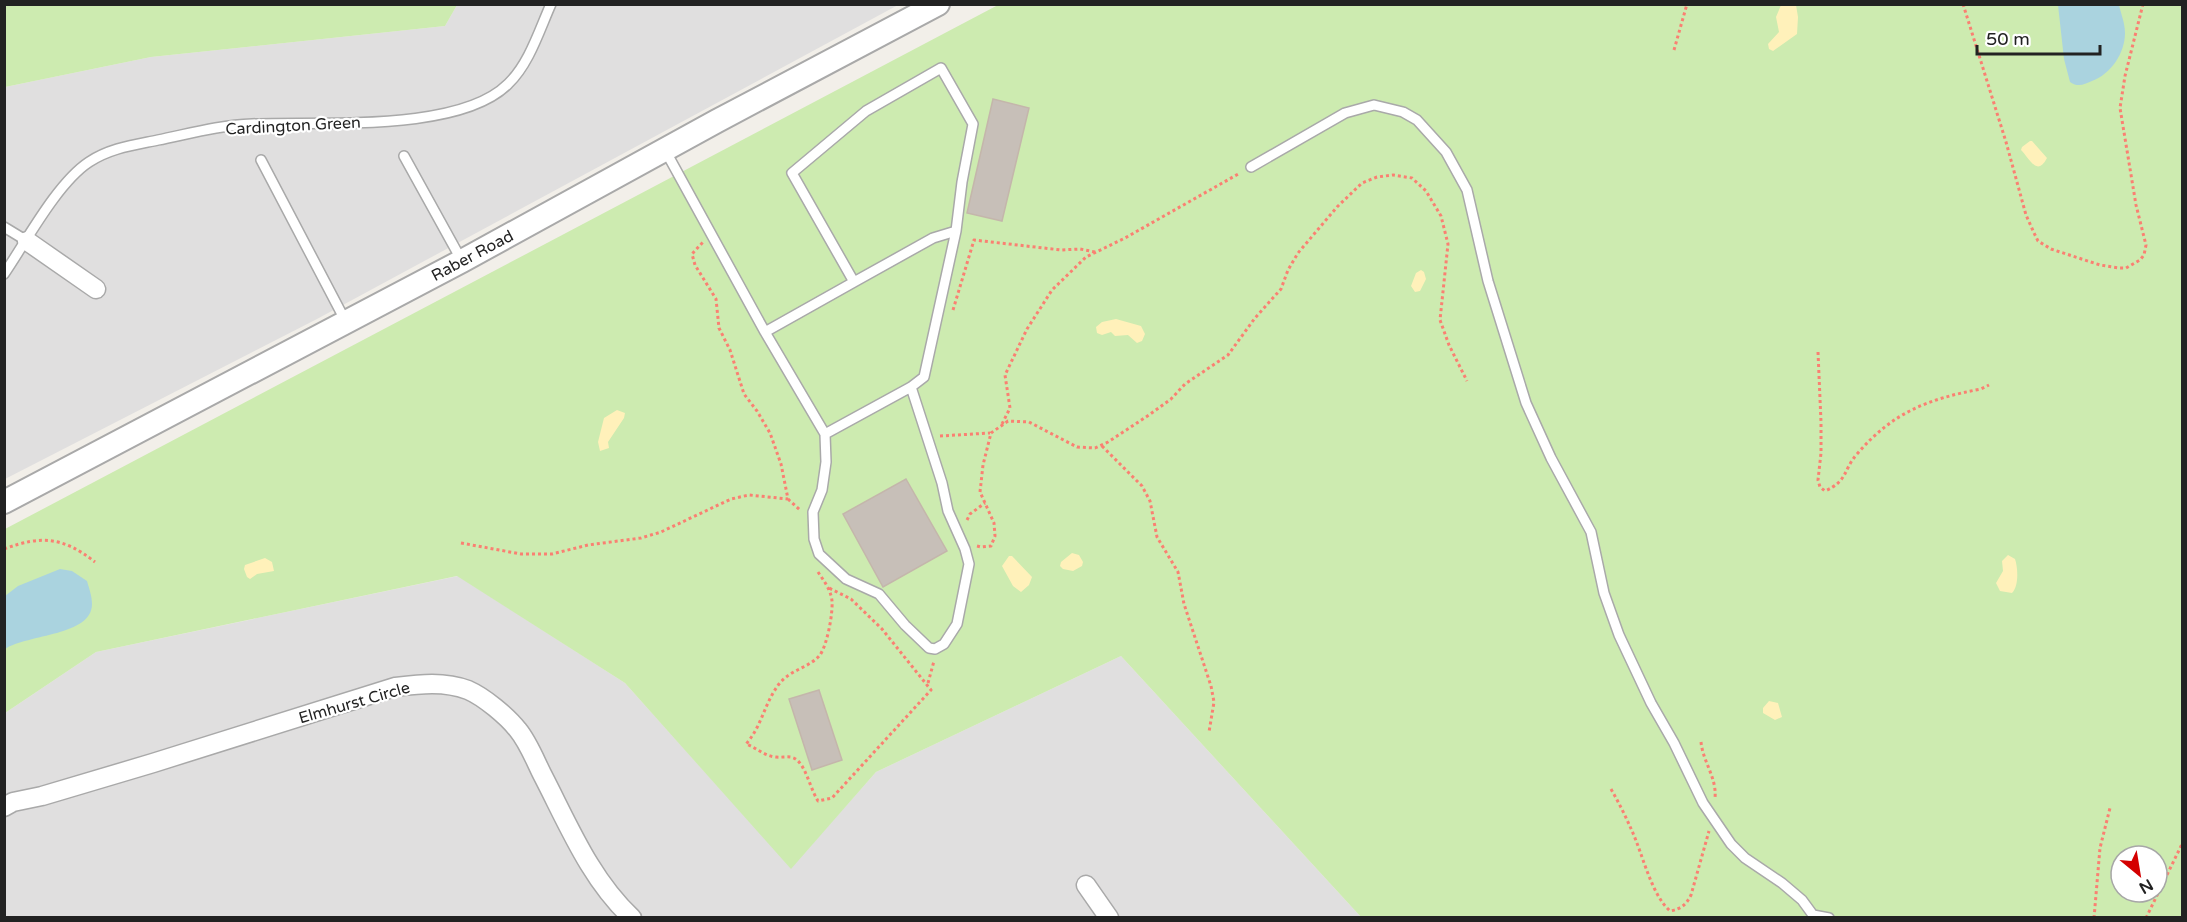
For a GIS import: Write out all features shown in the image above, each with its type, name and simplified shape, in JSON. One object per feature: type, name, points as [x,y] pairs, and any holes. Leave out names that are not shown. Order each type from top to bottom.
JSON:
[{"type":"street","name":"Raber Road","points":[[4,502],[462,261],[665,150],[905,12],[938,4]]},
{"type":"street","points":[[27,241],[96,289]]},
{"type":"street","name":"Elmhurst Circle","points":[[4,807],[13,802],[42,796],[153,763],[395,687],[424,683],[442,684],[468,691],[501,712],[520,731],[590,867],[615,902],[632,918]]},
{"type":"street","points":[[1086,885],[1109,918]]},
{"type":"lane","name":"Cardington Green","points":[[4,274],[69,179],[86,164],[114,149],[205,130],[250,124],[364,122],[423,117],[475,106],[492,98],[522,68],[551,4]]},
{"type":"lane","points":[[825,434],[911,387],[924,377],[956,231],[973,124],[941,68],[866,111],[792,173],[854,282]]},
{"type":"lane","points":[[1251,167],[1345,112],[1374,105],[1403,112],[1417,120],[1446,152],[1467,190],[1488,281],[1508,338],[1515,373],[1529,412],[1591,532],[1604,593],[1619,635],[1651,703],[1712,817],[1731,844],[1745,858],[1782,883],[1802,900],[1813,916],[1829,918]]},
{"type":"lane","points":[[665,150],[765,332],[825,434],[826,462],[822,490],[813,512],[814,539],[819,554],[846,579],[879,594],[905,625],[929,648],[944,644],[957,624],[969,564],[965,549],[948,511],[942,483],[911,387]]},
{"type":"lane","points":[[405,156],[462,261]]},
{"type":"lane","points":[[261,160],[346,322]]},
{"type":"lane","points":[[4,227],[27,241]]},
{"type":"lane","points":[[765,332],[933,238],[956,231]]},
{"type":"path","points":[[1674,50],[1687,4]]},
{"type":"path","points":[[1963,4],[2026,215],[2038,241],[2051,249],[2100,265],[2119,268],[2126,268],[2140,260],[2144,255],[2146,245],[2136,205],[2120,108],[2125,76],[2143,4]]},
{"type":"path","points":[[974,545],[981,548],[991,546],[995,536],[994,523],[980,492],[983,465],[991,433],[1004,422],[1010,408],[1005,375],[1032,321],[1052,290],[1086,257],[1125,238],[1251,167]]},
{"type":"path","points":[[926,435],[991,433],[1008,421],[1029,422],[1077,447],[1095,448],[1102,445],[1149,415],[1171,399],[1185,384],[1228,355],[1255,318],[1281,289],[1298,253],[1337,207],[1362,183],[1377,177],[1393,175],[1412,178],[1426,190],[1442,216],[1448,244],[1440,320],[1449,345],[1467,381]]},
{"type":"path","points":[[715,238],[701,243],[692,254],[695,265],[716,299],[719,328],[730,350],[744,394],[770,434],[781,464],[788,499],[803,516]]},
{"type":"path","points":[[950,319],[974,240],[1096,252]]},
{"type":"path","points":[[1818,352],[1821,453],[1818,480],[1820,487],[1825,491],[1841,482],[1856,455],[1888,422],[1905,411],[1989,385]]},
{"type":"path","points":[[1102,445],[1142,486],[1150,501],[1157,537],[1178,572],[1184,604],[1211,686],[1214,702],[1209,732]]},
{"type":"path","points":[[461,543],[521,554],[552,554],[588,545],[641,538],[661,532],[730,499],[749,495],[788,499]]},
{"type":"path","points":[[965,525],[970,514],[985,503]]},
{"type":"path","points":[[4,549],[34,539],[49,540],[74,547],[95,562]]},
{"type":"path","points":[[817,569],[829,588],[832,601],[829,631],[820,655],[805,666],[790,672],[780,683],[771,696],[756,732],[746,744],[755,747],[763,755],[778,758],[791,757],[800,762],[818,801],[832,798],[931,690],[882,629],[851,599],[829,588]]},
{"type":"path","points":[[928,685],[929,673],[938,647]]},
{"type":"path","points":[[1611,789],[1633,832],[1665,907],[1670,911],[1679,910],[1691,895],[1712,817],[1715,792],[1713,778],[1702,754],[1701,742]]},
{"type":"path","points":[[2094,918],[2100,848],[2110,808]]},
{"type":"path","points":[[2146,918],[2182,844]]},
{"type":"shaded area","points":[[457,5],[898,5],[317,319],[5,479],[5,87],[151,57],[445,26]]},
{"type":"shaded area","points":[[458,576],[625,683],[791,868],[876,772],[1121,656],[1361,917],[5,918],[5,713],[96,652]]},
{"type":"green space","points":[[5,4],[457,5],[445,26],[151,57],[5,87]]},
{"type":"green space","points":[[998,5],[2182,5],[2182,917],[1361,917],[1121,656],[876,772],[791,869],[625,683],[457,576],[96,652],[5,713],[5,529]]},
{"type":"sand","points":[[1781,5],[1796,5],[1797,34],[1773,51],[1769,49],[1768,44],[1779,32],[1776,17]]},
{"type":"sand","points":[[2030,141],[2047,158],[2040,166],[2034,164],[2021,150]]},
{"type":"sand","points":[[1421,270],[1426,279],[1420,291],[1415,292],[1411,286],[1416,273]]},
{"type":"sand","points":[[1116,319],[1141,326],[1145,334],[1142,341],[1137,343],[1128,335],[1115,336],[1111,332],[1102,335],[1097,333],[1096,327],[1102,322]]},
{"type":"sand","points":[[617,410],[625,413],[624,418],[608,442],[609,448],[600,451],[598,442],[604,418]]},
{"type":"sand","points":[[1072,553],[1079,555],[1083,562],[1082,566],[1073,571],[1063,569],[1060,566],[1061,562]]},
{"type":"sand","points":[[2008,555],[2015,559],[2017,567],[2017,582],[2012,593],[2000,591],[1996,583],[2003,571],[2002,561]]},
{"type":"sand","points":[[1009,556],[1012,556],[1032,577],[1029,585],[1021,592],[1013,586],[1002,566]]},
{"type":"sand","points":[[265,558],[272,562],[274,571],[257,574],[250,579],[247,577],[245,565]]},
{"type":"sand","points":[[1769,701],[1778,703],[1782,717],[1775,720],[1763,713],[1763,708]]},
{"type":"water","points":[[2058,5],[2119,5],[2125,29],[2123,48],[2116,62],[2099,78],[2081,85],[2070,82],[2064,59]]},
{"type":"water","points":[[60,569],[72,571],[87,581],[92,601],[89,615],[71,628],[5,649],[5,596],[18,586]]},
{"type":"building","points":[[993,99],[1029,108],[1002,221],[967,213]]},
{"type":"building","points":[[906,479],[947,551],[883,587],[843,514]]},
{"type":"building","points":[[819,690],[842,760],[812,770],[789,699]]}]
